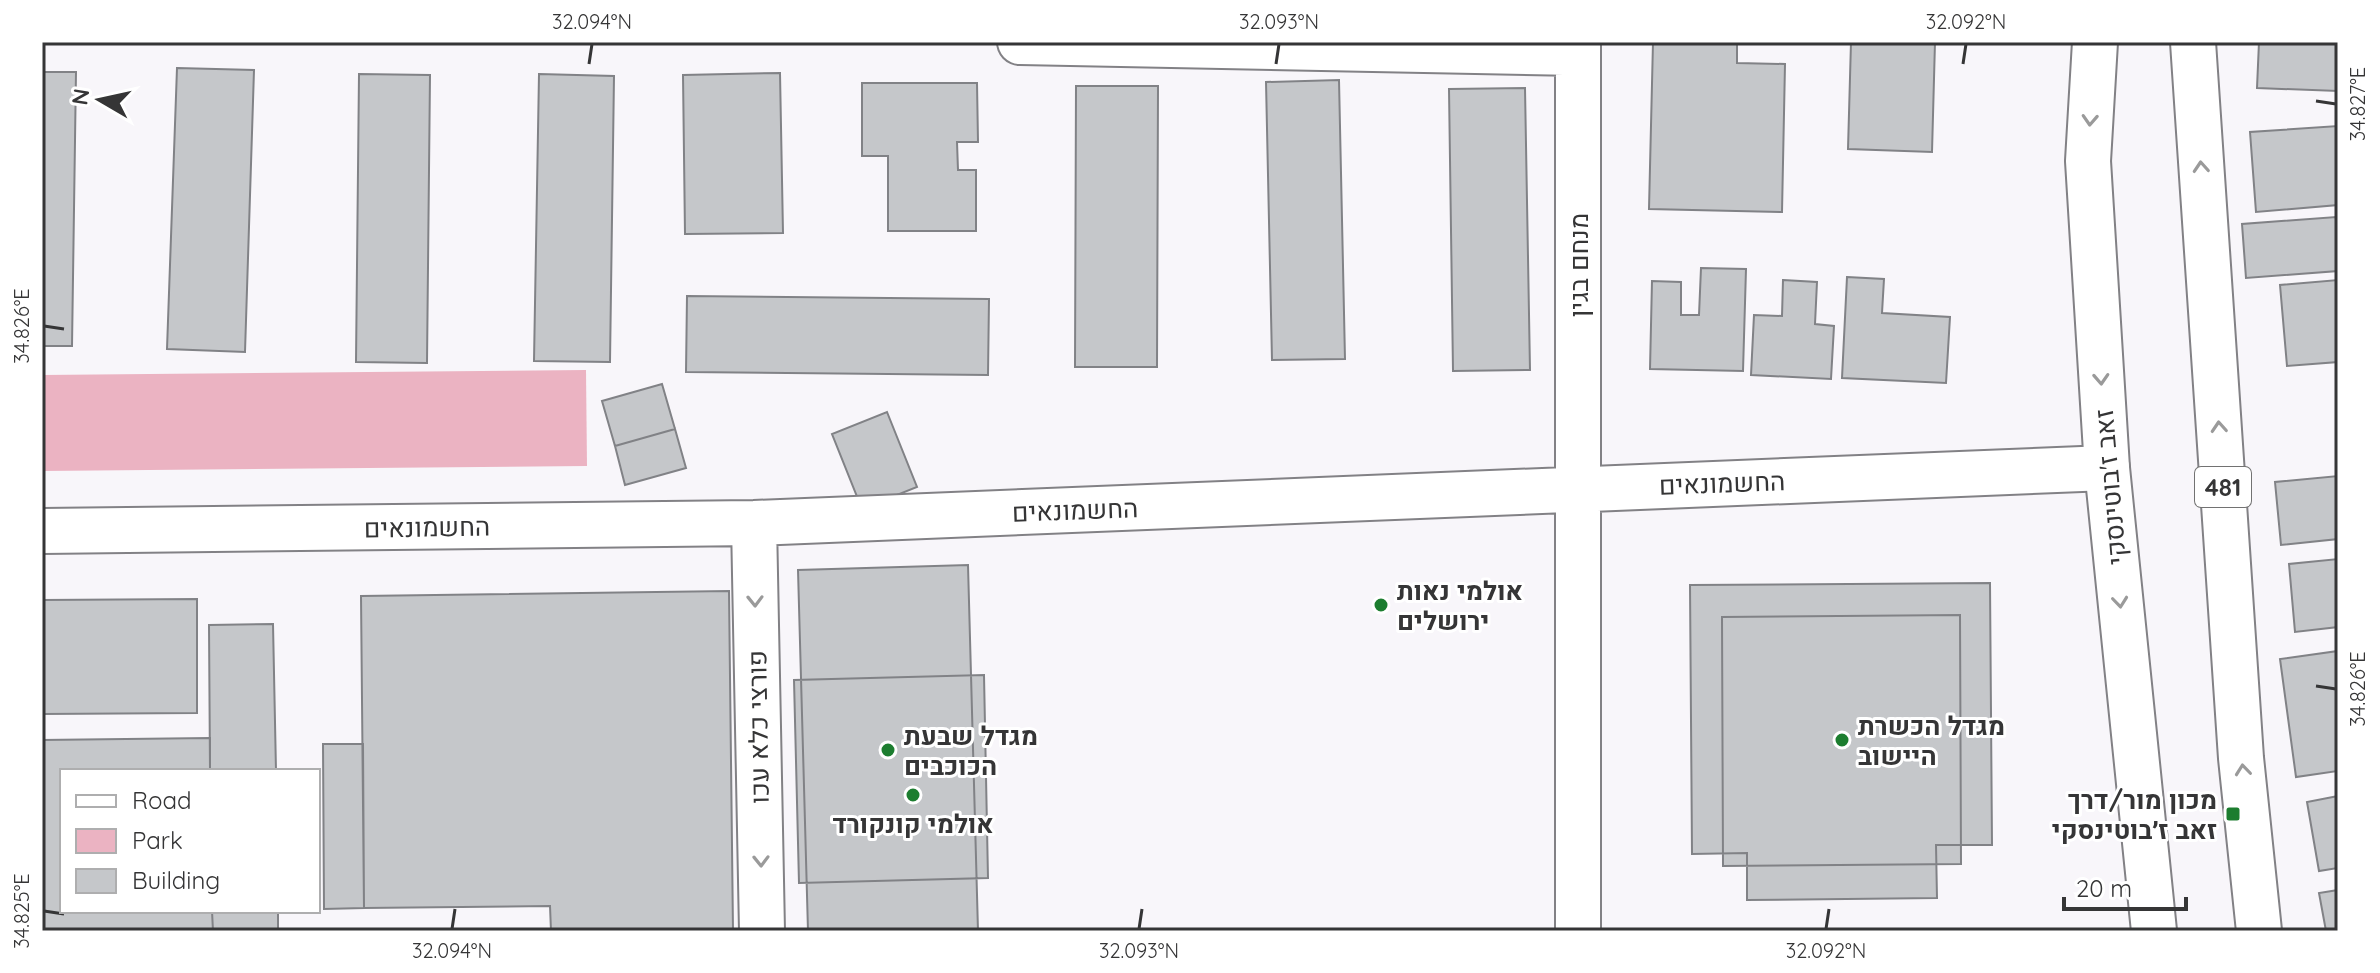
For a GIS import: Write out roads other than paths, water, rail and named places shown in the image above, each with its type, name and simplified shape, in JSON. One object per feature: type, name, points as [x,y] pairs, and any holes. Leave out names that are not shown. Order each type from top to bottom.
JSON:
[{"type":"street","points":[[1020,42],[1578,48]]},
{"type":"street","name":"זאב ז'בוטינסקי","points":[[2095,42],[2088,161],[2107,468],[2152,910]]},
{"type":"street","name":"481","points":[[2193,42],[2240,742],[2259,931]]},
{"type":"street","name":"מנחם בגין","points":[[1578,48],[1578,931]]},
{"type":"street","name":"החשמונאים","points":[[42,531],[754,523],[2107,468]]},
{"type":"street","name":"פורצי כלא עכו","points":[[754,523],[762,931]]},
{"type":"street","points":[[2133,931],[2152,910]]},
{"type":"place","name":"אולמי נאות ירושלים","points":[[1381,605]]},
{"type":"place","name":"מגדל הכשרת היישוב","points":[[1842,740]]},
{"type":"place","name":"מגדל שבעת הכוכבים","points":[[888,750]]},
{"type":"place","name":"אולמי קונקורד","points":[[913,795]]},
{"type":"place","name":"מכון מור/דרך זאב ז׳בוטינסקי","points":[[2233,814]]}]
